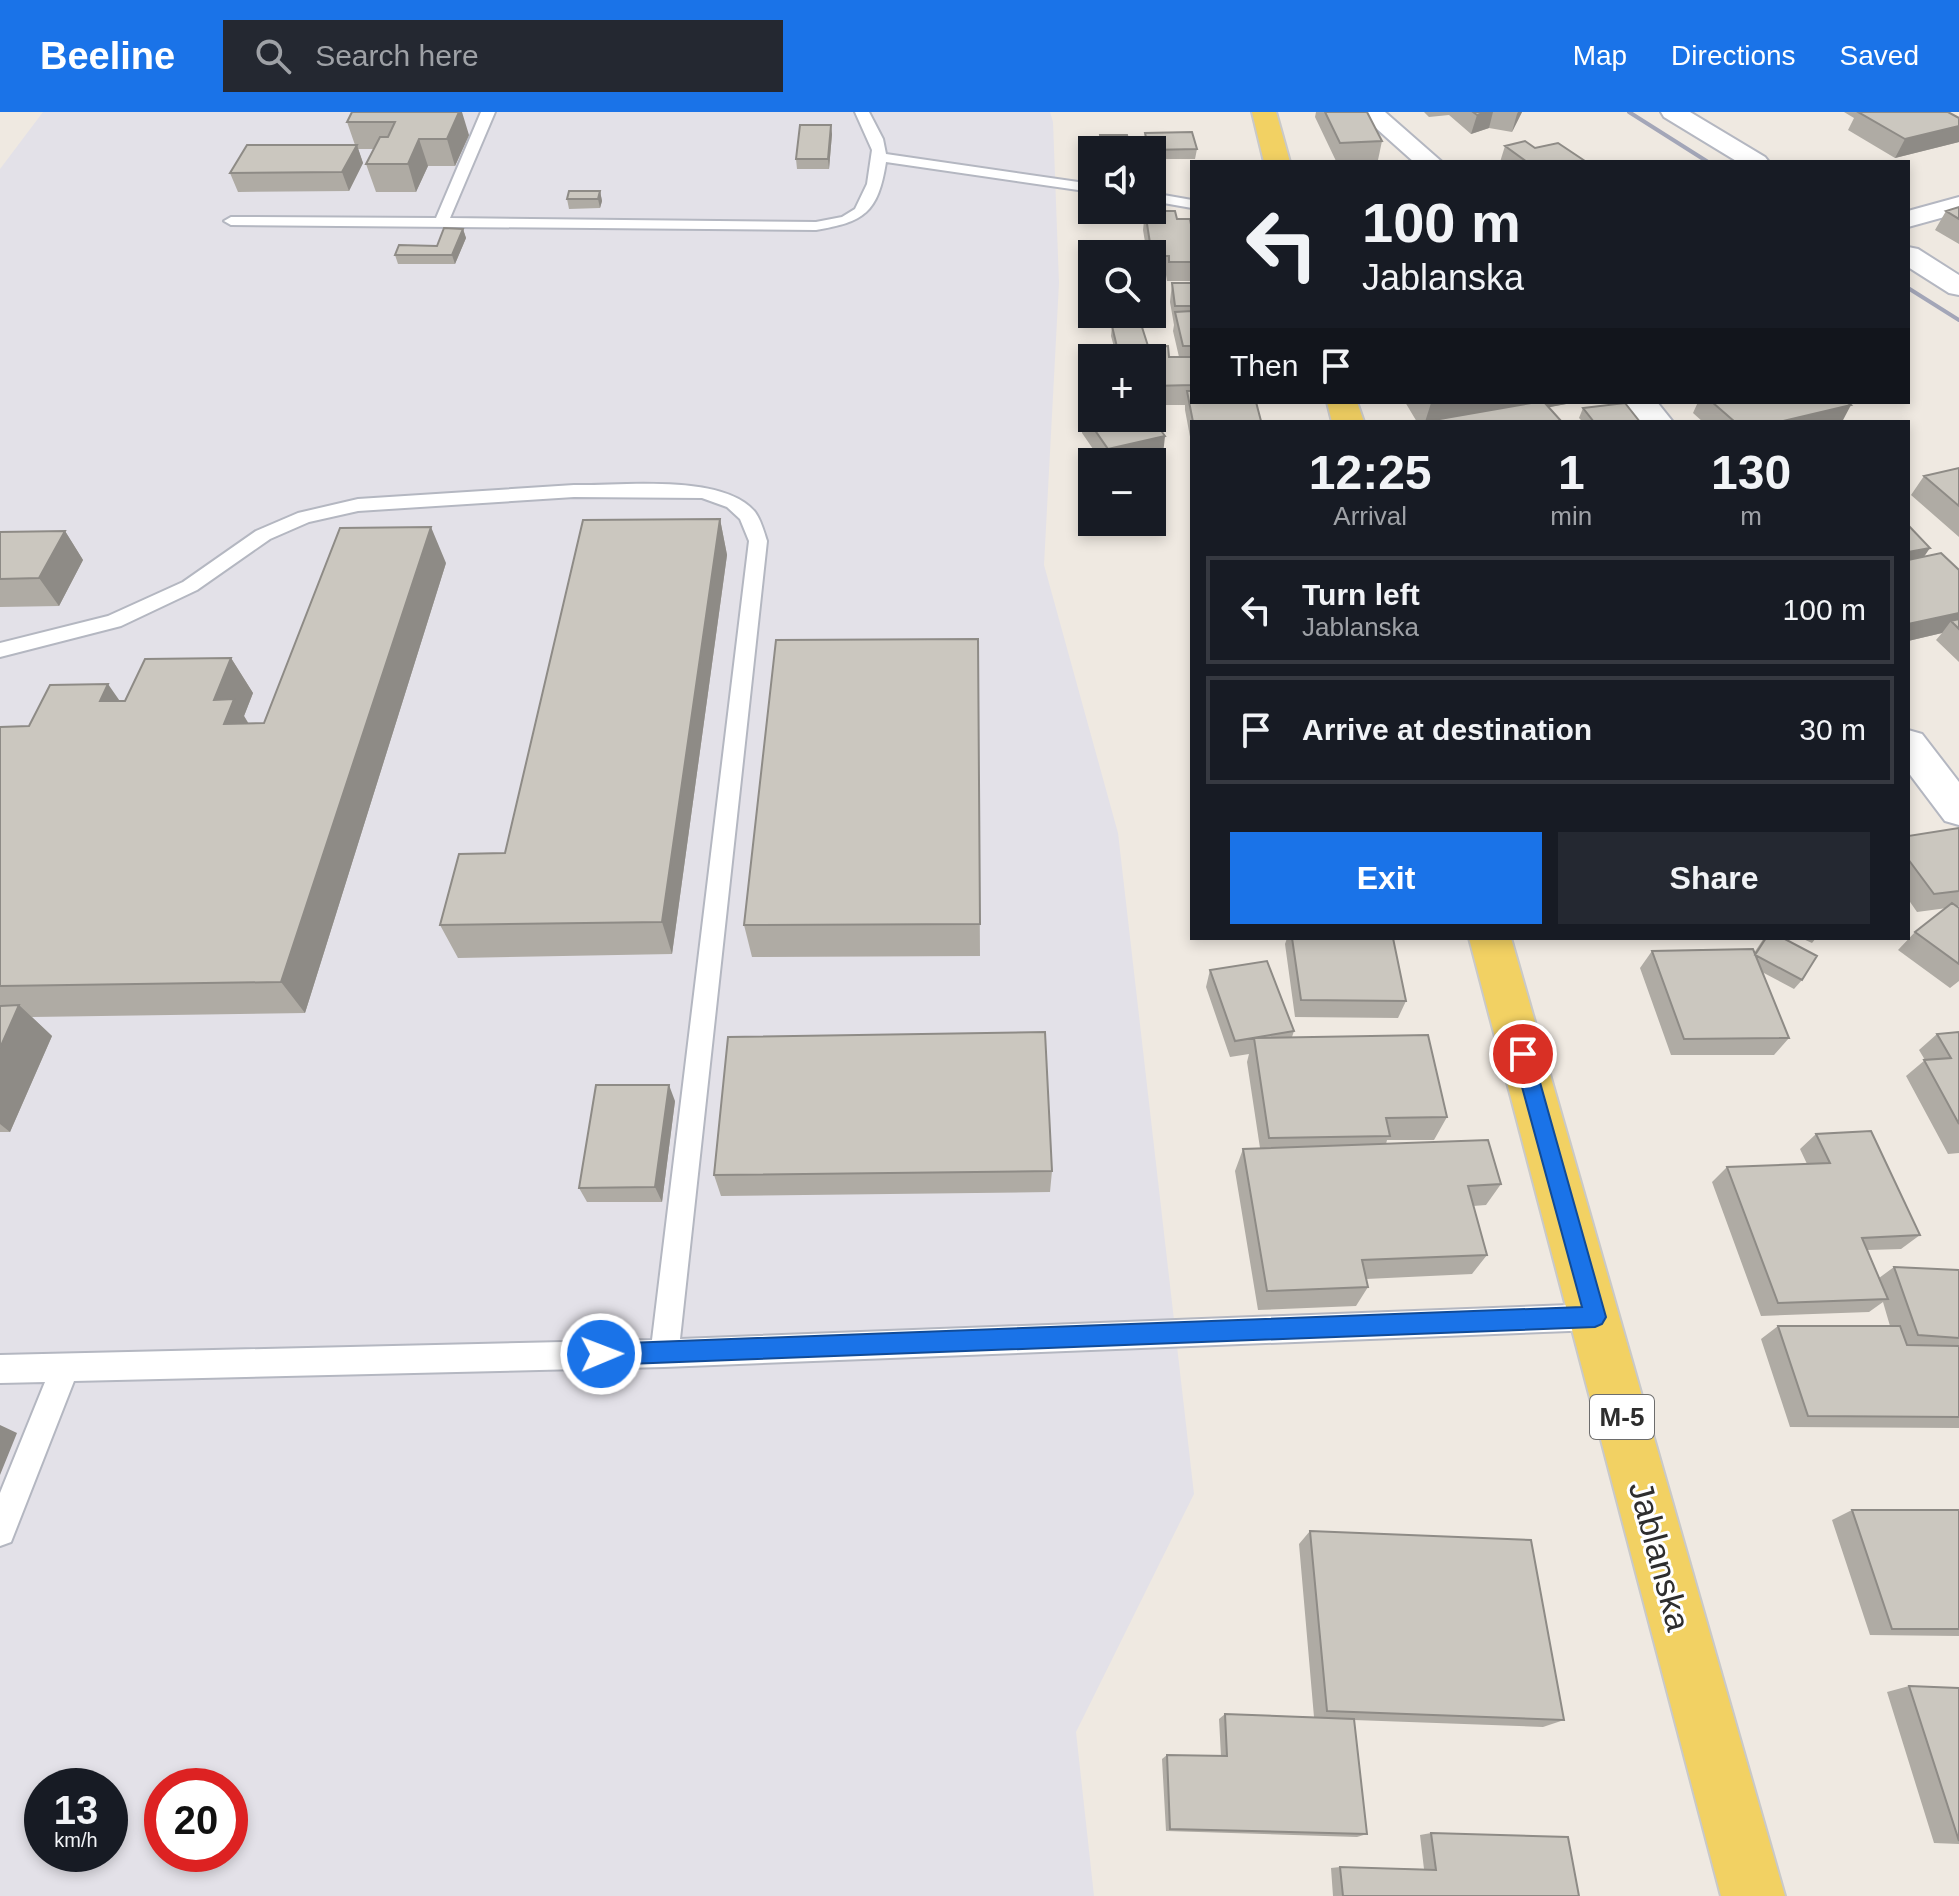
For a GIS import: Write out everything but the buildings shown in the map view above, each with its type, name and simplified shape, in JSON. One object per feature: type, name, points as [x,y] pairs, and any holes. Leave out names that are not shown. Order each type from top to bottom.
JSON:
[{"type":"main road","points":[[1264,112],[1276,160]]},
{"type":"main road","name":"Jablanska","points":[[1491,940],[1753,1896]]},
{"type":"street","points":[[1370,112],[1427,160]]},
{"type":"street","points":[[1673,112],[1753,160]]},
{"type":"street","points":[[1910,218],[1959,205]]},
{"type":"street","points":[[1910,256],[1959,287]]},
{"type":"street","points":[[1642,404],[1655,420]]},
{"type":"street","points":[[1910,747],[1959,810]]},
{"type":"lane","points":[[442,221],[488,112]]},
{"type":"lane","points":[[231,221],[816,226],[846,221],[861,212],[881,157],[877,136],[862,112]]},
{"type":"lane","points":[[881,157],[1078,186]]},
{"type":"lane","points":[[1166,199],[1190,204]]},
{"type":"lane","points":[[0,650],[114,621],[190,586],[263,535],[304,517],[358,505],[574,491],[704,492],[733,503],[748,516],[758,541],[664,1353]]},
{"type":"lane","points":[[0,1369],[664,1353],[1595,1317]]},
{"type":"lane","points":[[0,1531],[65,1367]]},
{"type":"shaded area","points":[[43,112],[1050,112],[1053,122],[1059,283],[1044,565],[1118,833],[1194,1494],[1076,1732],[1094,1896],[0,1896],[0,169]]},
{"type":"railway","points":[[1629,112],[1705,160]]},
{"type":"railway","points":[[1910,289],[1959,320]]},
{"type":"route","points":[[601,1354],[1595,1317],[1523,1054]]}]
